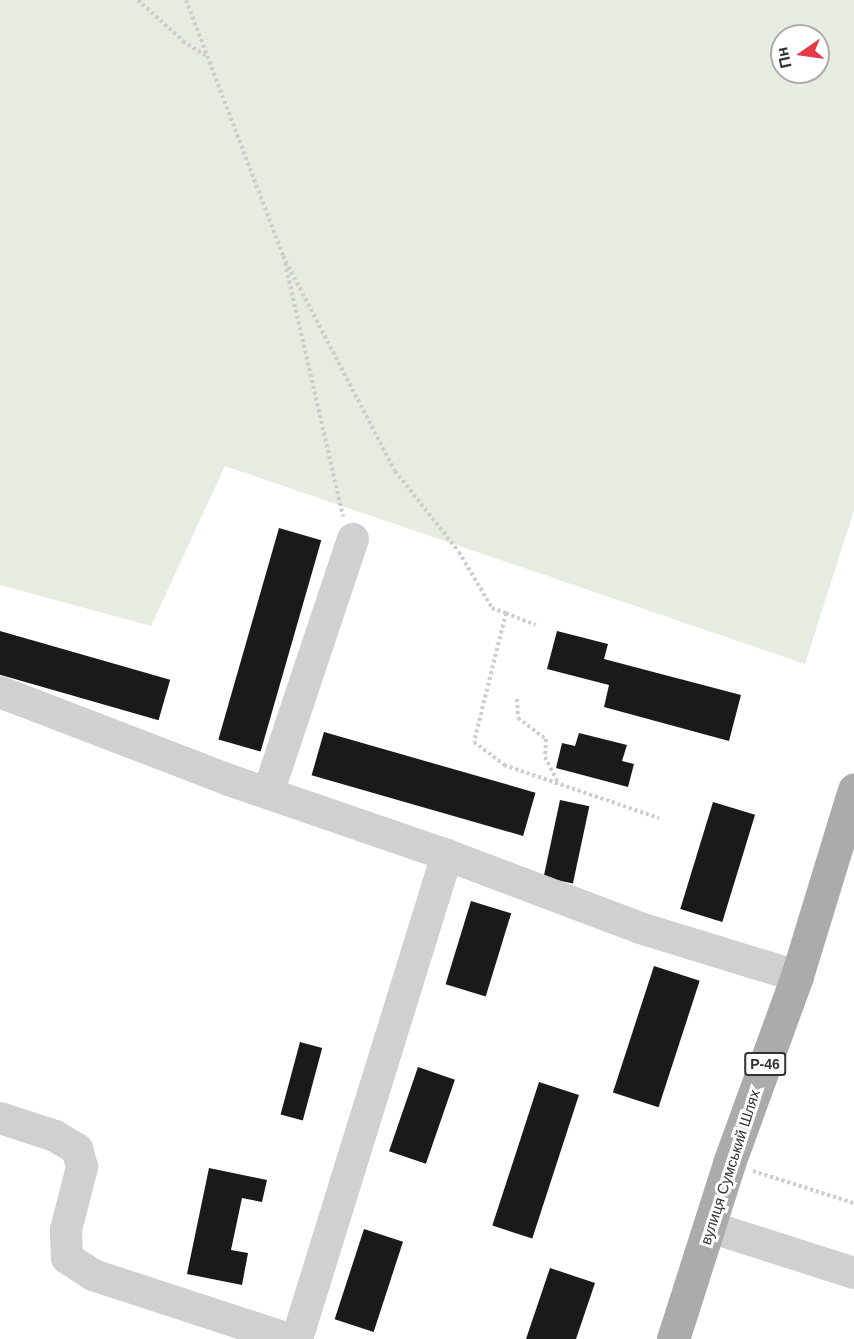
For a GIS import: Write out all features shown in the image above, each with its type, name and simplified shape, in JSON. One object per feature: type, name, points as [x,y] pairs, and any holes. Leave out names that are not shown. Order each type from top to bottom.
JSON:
[{"type":"main road","name":"вулиця Сумський Шлях","points":[[673,1339],[729,1163],[797,976],[854,789]]},
{"type":"street","points":[[268,793],[353,539]]},
{"type":"street","points":[[0,692],[268,793],[447,855],[640,928],[797,976]]},
{"type":"street","points":[[297,1339],[447,855]]},
{"type":"street","points":[[0,1118],[55,1136],[77,1149],[82,1167],[66,1230],[67,1258],[93,1275],[289,1339]]},
{"type":"street","points":[[710,1227],[854,1273]]},
{"type":"path","points":[[138,0],[183,41],[207,57]]},
{"type":"path","points":[[186,0],[283,256],[395,471],[459,552],[492,608],[536,625]]},
{"type":"path","points":[[283,256],[344,519],[353,539]]},
{"type":"path","points":[[506,613],[474,742],[504,765],[659,818]]},
{"type":"path","points":[[517,699],[518,718],[546,739],[545,757],[560,784]]},
{"type":"path","points":[[729,1163],[854,1203]]},
{"type":"shaded area","points":[[0,0],[854,0],[854,510],[805,664],[225,466],[151,626],[0,585]]},
{"type":"building","points":[[279,528],[321,540],[261,752],[218,739]]},
{"type":"building","points":[[0,631],[170,680],[159,720],[0,675]]},
{"type":"building","points":[[557,631],[608,644],[604,659],[741,695],[729,741],[604,707],[609,685],[547,669]]},
{"type":"building","points":[[324,732],[535,793],[523,836],[312,775]]},
{"type":"building","points":[[579,733],[627,745],[622,761],[634,764],[628,787],[556,768],[562,743],[575,746]]},
{"type":"building","points":[[560,800],[589,806],[573,884],[544,877]]},
{"type":"building","points":[[713,802],[755,815],[722,922],[680,909]]},
{"type":"building","points":[[471,901],[511,913],[486,996],[446,984]]},
{"type":"building","points":[[654,966],[700,981],[659,1107],[613,1092]]},
{"type":"building","points":[[300,1042],[322,1048],[303,1120],[281,1114]]},
{"type":"building","points":[[418,1067],[455,1080],[426,1164],[389,1151]]},
{"type":"building","points":[[539,1082],[579,1095],[532,1239],[492,1226]]},
{"type":"building","points":[[209,1168],[267,1180],[262,1202],[242,1198],[231,1250],[248,1253],[242,1285],[187,1274]]},
{"type":"building","points":[[364,1229],[403,1242],[374,1332],[335,1319]]},
{"type":"building","points":[[550,1268],[595,1283],[576,1339],[526,1339]]}]
